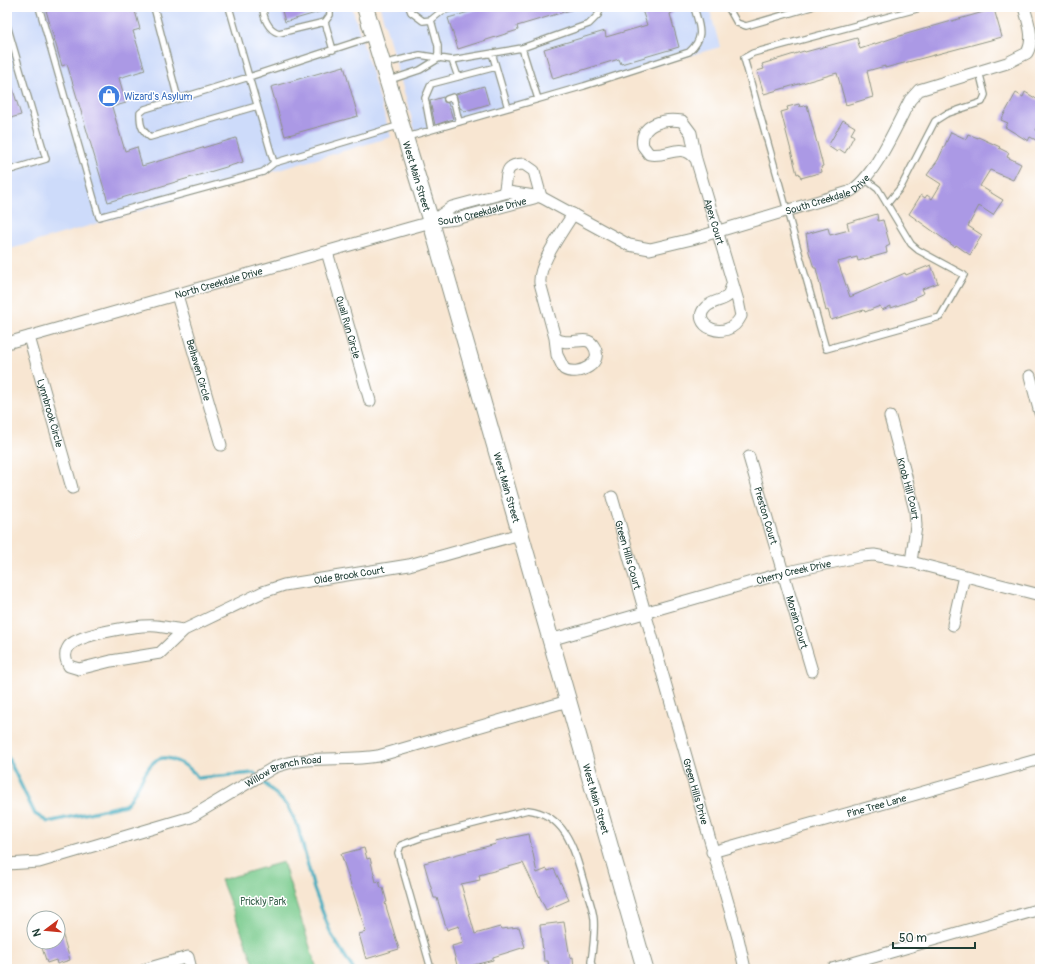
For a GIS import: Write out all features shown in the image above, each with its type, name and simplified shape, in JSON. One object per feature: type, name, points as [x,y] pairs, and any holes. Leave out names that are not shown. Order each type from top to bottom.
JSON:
[{"type":"main road","name":"West Main Street","points":[[365,7],[431,222],[645,969]]},
{"type":"street","name":"South Creekdale Drive","points":[[431,222],[452,207],[504,192],[540,197],[629,245],[643,248],[664,246],[716,232],[849,192],[865,179],[910,100],[919,90],[1017,60],[1027,53],[1031,44],[1031,38],[1024,7]]},
{"type":"street","name":"Apex Court","points":[[696,159],[690,152],[684,150],[660,155],[649,154],[643,146],[643,133],[646,128],[655,124],[674,120],[682,121],[691,132],[696,159],[732,285]]},
{"type":"street","name":"South Creekdale Drive","points":[[504,192],[506,187],[505,179],[509,168],[514,165],[524,164],[534,171],[540,197]]},
{"type":"street","name":"South Creekdale Drive","points":[[431,222],[456,220],[540,197]]},
{"type":"street","points":[[555,338],[539,277],[546,260],[573,214]]},
{"type":"street","name":"North Creekdale Drive","points":[[7,343],[431,222]]},
{"type":"street","name":"Quail Run Circle","points":[[327,252],[370,401]]},
{"type":"street","name":"Belhaven Circle","points":[[177,295],[221,445]]},
{"type":"street","name":"Lynnbrook Circle","points":[[30,337],[72,488]]},
{"type":"street","points":[[1030,376],[1040,413]]},
{"type":"street","name":"Knob Hill Court","points":[[890,417],[915,510],[916,526],[911,562]]},
{"type":"street","name":"Preston Court","points":[[749,457],[783,573]]},
{"type":"street","name":"Green Hills Court","points":[[612,497],[645,613]]},
{"type":"street","name":"Olde Brook Court","points":[[184,630],[156,626],[106,632],[83,638],[70,645],[66,651],[66,661],[69,666],[79,669],[117,660],[160,654],[184,630],[263,592],[284,585],[409,565],[520,534]]},
{"type":"street","name":"Cherry Creek Drive","points":[[550,640],[783,573],[862,556],[874,555],[911,562],[1040,595]]},
{"type":"street","name":"Morain Court","points":[[783,573],[812,671]]},
{"type":"street","points":[[952,625],[964,576]]},
{"type":"street","name":"Green Hills Drive","points":[[645,613],[712,852],[738,938],[745,969]]},
{"type":"street","name":"Willow Branch Road","points":[[7,864],[39,862],[191,817],[273,768],[295,760],[348,759],[378,756],[568,701]]},
{"type":"street","name":"Pine Tree Lane","points":[[712,852],[1040,759]]},
{"type":"street","points":[[832,969],[1040,909]]},
{"type":"street","points":[[146,969],[188,957],[192,969]]},
{"type":"lane","points":[[39,7],[99,217],[263,172],[274,163],[403,131],[431,130],[690,52],[699,41],[701,33],[694,7]]},
{"type":"lane","points":[[154,7],[178,100]]},
{"type":"lane","points":[[229,7],[274,163]]},
{"type":"lane","points":[[263,7],[265,19],[276,32],[286,32],[325,22],[330,15],[330,7]]},
{"type":"lane","points":[[409,7],[411,12],[423,21],[431,20],[442,11],[455,7]]},
{"type":"lane","points":[[383,64],[420,55],[452,60],[522,48],[589,24],[598,15],[600,7]]},
{"type":"lane","points":[[728,7],[737,23],[746,26],[811,7]]},
{"type":"lane","points":[[865,179],[878,189],[912,244],[918,250],[964,275],[940,316],[826,349],[744,58],[753,54],[924,7]]},
{"type":"lane","points":[[431,20],[438,46],[438,59]]},
{"type":"lane","points":[[325,22],[333,50]]},
{"type":"lane","points":[[7,24],[46,159],[7,171]]},
{"type":"lane","points":[[257,106],[150,137],[143,132],[140,123],[140,113],[145,109],[178,100],[374,36]]},
{"type":"lane","points":[[522,48],[538,99]]},
{"type":"lane","points":[[492,53],[508,108]]},
{"type":"lane","points":[[388,80],[420,70],[438,59]]},
{"type":"lane","points":[[452,60],[458,77]]},
{"type":"lane","points":[[431,130],[430,116],[425,98],[431,84],[496,67]]},
{"type":"lane","points":[[887,204],[901,187],[936,121],[946,114],[982,102],[985,95],[979,71]]},
{"type":"lane","points":[[447,99],[453,98],[453,110],[459,122]]},
{"type":"lane","points":[[431,969],[398,853],[402,845],[423,836],[528,810],[541,811],[554,820],[565,833],[575,852],[594,918],[591,962],[593,969]]},
{"type":"shaded area","points":[[7,7],[352,7],[391,137],[7,250]]},
{"type":"shaded area","points":[[380,7],[709,7],[720,47],[416,134]]},
{"type":"green space","name":"Prickly Park","points":[[283,862],[317,969],[256,969],[221,880]]},
{"type":"building","points":[[45,7],[129,7],[130,12],[135,11],[140,29],[133,31],[145,70],[119,78],[126,103],[112,107],[125,151],[137,147],[142,166],[236,138],[243,162],[108,202],[67,64],[62,66]]},
{"type":"building","points":[[281,7],[326,7],[326,10],[285,22]]},
{"type":"building","points":[[486,7],[574,7],[574,9],[517,26],[518,30],[458,49],[448,18]]},
{"type":"building","points":[[641,7],[681,7],[670,14],[679,47],[621,64],[619,59],[553,79],[544,49],[605,31],[606,37],[647,25]]},
{"type":"building","points":[[994,9],[1002,37],[885,68],[885,66],[867,71],[873,97],[846,105],[837,73],[764,94],[757,71],[764,69],[762,64],[804,51],[805,52],[857,38],[860,49],[896,37]]},
{"type":"building","points":[[344,66],[358,116],[285,136],[271,87]]},
{"type":"building","points":[[9,77],[21,115],[7,119],[7,78]]},
{"type":"building","points":[[484,86],[489,104],[465,111],[460,108],[456,94]]},
{"type":"building","points":[[1025,92],[1040,101],[1040,123],[1036,130],[1040,133],[1036,140],[1030,137],[1028,141],[1005,127],[1008,123],[1001,120],[1016,93],[1023,97]]},
{"type":"building","points":[[443,97],[444,102],[448,103],[453,119],[435,125],[430,101]]},
{"type":"building","points":[[799,104],[800,107],[807,105],[823,166],[821,167],[822,172],[801,178],[799,173],[797,174],[781,112],[788,110],[787,107]]},
{"type":"building","points":[[843,120],[855,127],[851,134],[854,136],[845,153],[839,149],[837,152],[828,146]]},
{"type":"building","points":[[951,132],[966,139],[968,134],[978,137],[1000,147],[999,148],[1009,153],[1007,157],[1021,164],[1013,180],[990,170],[980,186],[1003,200],[993,215],[979,206],[968,226],[982,235],[970,255],[956,245],[955,247],[909,214],[921,195],[925,198],[927,195],[932,199],[941,184],[927,175],[938,160]]},
{"type":"building","points":[[877,214],[878,221],[883,220],[890,245],[886,247],[887,253],[858,261],[857,257],[838,262],[850,297],[905,273],[906,275],[931,265],[938,283],[922,289],[924,293],[915,297],[916,299],[891,308],[891,306],[882,310],[880,306],[865,312],[864,310],[831,320],[828,310],[826,311],[816,268],[814,268],[809,252],[806,234],[828,228],[830,235],[849,230],[847,223]]},
{"type":"building","points":[[529,834],[537,873],[547,869],[548,871],[554,869],[569,900],[546,910],[523,863],[479,875],[480,880],[461,884],[475,934],[500,927],[501,929],[519,927],[525,947],[493,957],[493,960],[470,966],[471,969],[458,969],[452,946],[463,943],[459,926],[447,930],[437,898],[434,898],[424,863],[496,844],[495,841]]},
{"type":"building","points":[[364,848],[367,859],[370,858],[376,882],[379,881],[381,888],[383,888],[387,902],[385,903],[399,949],[366,959],[359,934],[366,932],[341,854]]},
{"type":"building","points":[[564,922],[570,958],[573,957],[574,969],[549,969],[548,961],[544,961],[540,925]]},
{"type":"building","points":[[66,946],[70,960],[57,964],[56,960],[47,963],[43,950],[66,950]]},
{"type":"waterway","points":[[7,756],[35,814],[48,822],[125,805],[136,791],[145,772],[157,760],[166,758],[176,761],[186,766],[198,778],[254,773],[288,806],[298,827],[314,889],[331,934],[353,969]]},
{"type":"place","name":"Wizard's Asylum","points":[[109,96]]}]
